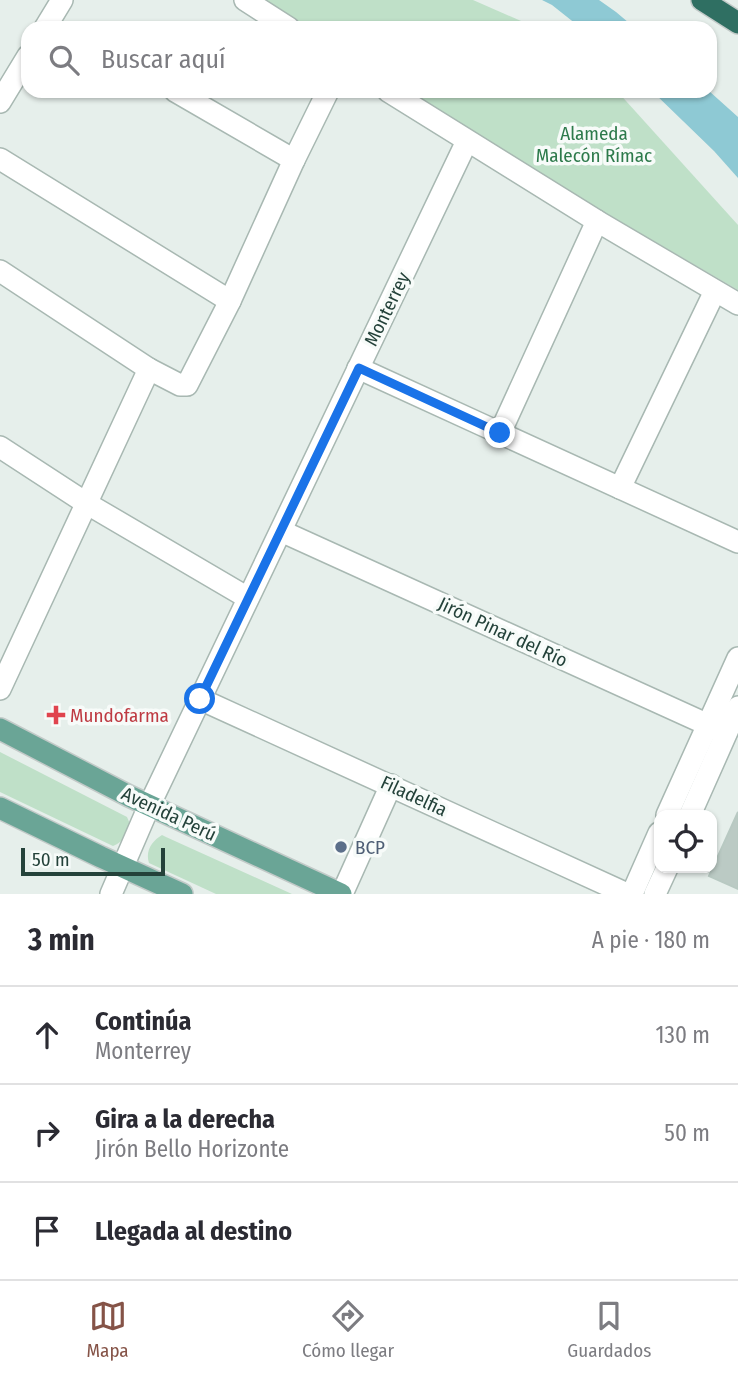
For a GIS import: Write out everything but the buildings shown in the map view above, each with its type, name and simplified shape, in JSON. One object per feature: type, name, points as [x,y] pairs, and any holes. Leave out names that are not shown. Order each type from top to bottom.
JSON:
[{"type":"highway","points":[[702,0],[738,23]]},
{"type":"main road","name":"Avenida Perú","points":[[0,729],[149,806],[342,894]]},
{"type":"main road","points":[[0,808],[182,894]]},
{"type":"street","points":[[245,0],[278,21]]},
{"type":"street","points":[[0,102],[21,68]]},
{"type":"street","points":[[187,98],[294,160]]},
{"type":"street","points":[[0,271],[149,369],[180,385],[187,385],[230,301],[325,98]]},
{"type":"street","points":[[399,98],[597,221],[738,304]]},
{"type":"street","name":"Monterrey","points":[[111,894],[149,806],[467,141]]},
{"type":"street","points":[[0,159],[230,301]]},
{"type":"street","points":[[500,433],[597,221]]},
{"type":"street","points":[[620,488],[715,291]]},
{"type":"street","points":[[359,368],[738,542]]},
{"type":"street","points":[[0,689],[149,369]]},
{"type":"street","points":[[0,447],[86,502],[248,598]]},
{"type":"street","name":"Jirón Pinar del Río","points":[[281,531],[716,729]]},
{"type":"street","points":[[692,810],[738,658]]},
{"type":"street","name":"Filadelfia","points":[[200,699],[627,894]]},
{"type":"street","points":[[670,810],[716,729],[738,707]]},
{"type":"street","points":[[342,894],[391,785]]},
{"type":"street","points":[[632,894],[654,844]]},
{"type":"street","points":[[655,894],[665,873]]},
{"type":"green space","points":[[264,0],[473,0],[521,21],[296,21]]},
{"type":"green space","name":"Alameda Malecón Rímac","points":[[415,98],[623,98],[738,225],[738,290],[507,156]]},
{"type":"green space","points":[[0,752],[127,817],[130,824],[124,837],[113,846],[0,792]]},
{"type":"green space","points":[[162,835],[292,894],[216,894],[149,863],[150,847]]},
{"type":"water","points":[[542,0],[599,0],[627,21],[572,21]]},
{"type":"water","points":[[659,98],[717,98],[738,117],[738,178]]},
{"type":"place","name":"Mundofarma","points":[[56,715]]},
{"type":"place","name":"BCP","points":[[341,847]]},
{"type":"route","points":[[200,699],[359,368],[500,433]]}]
